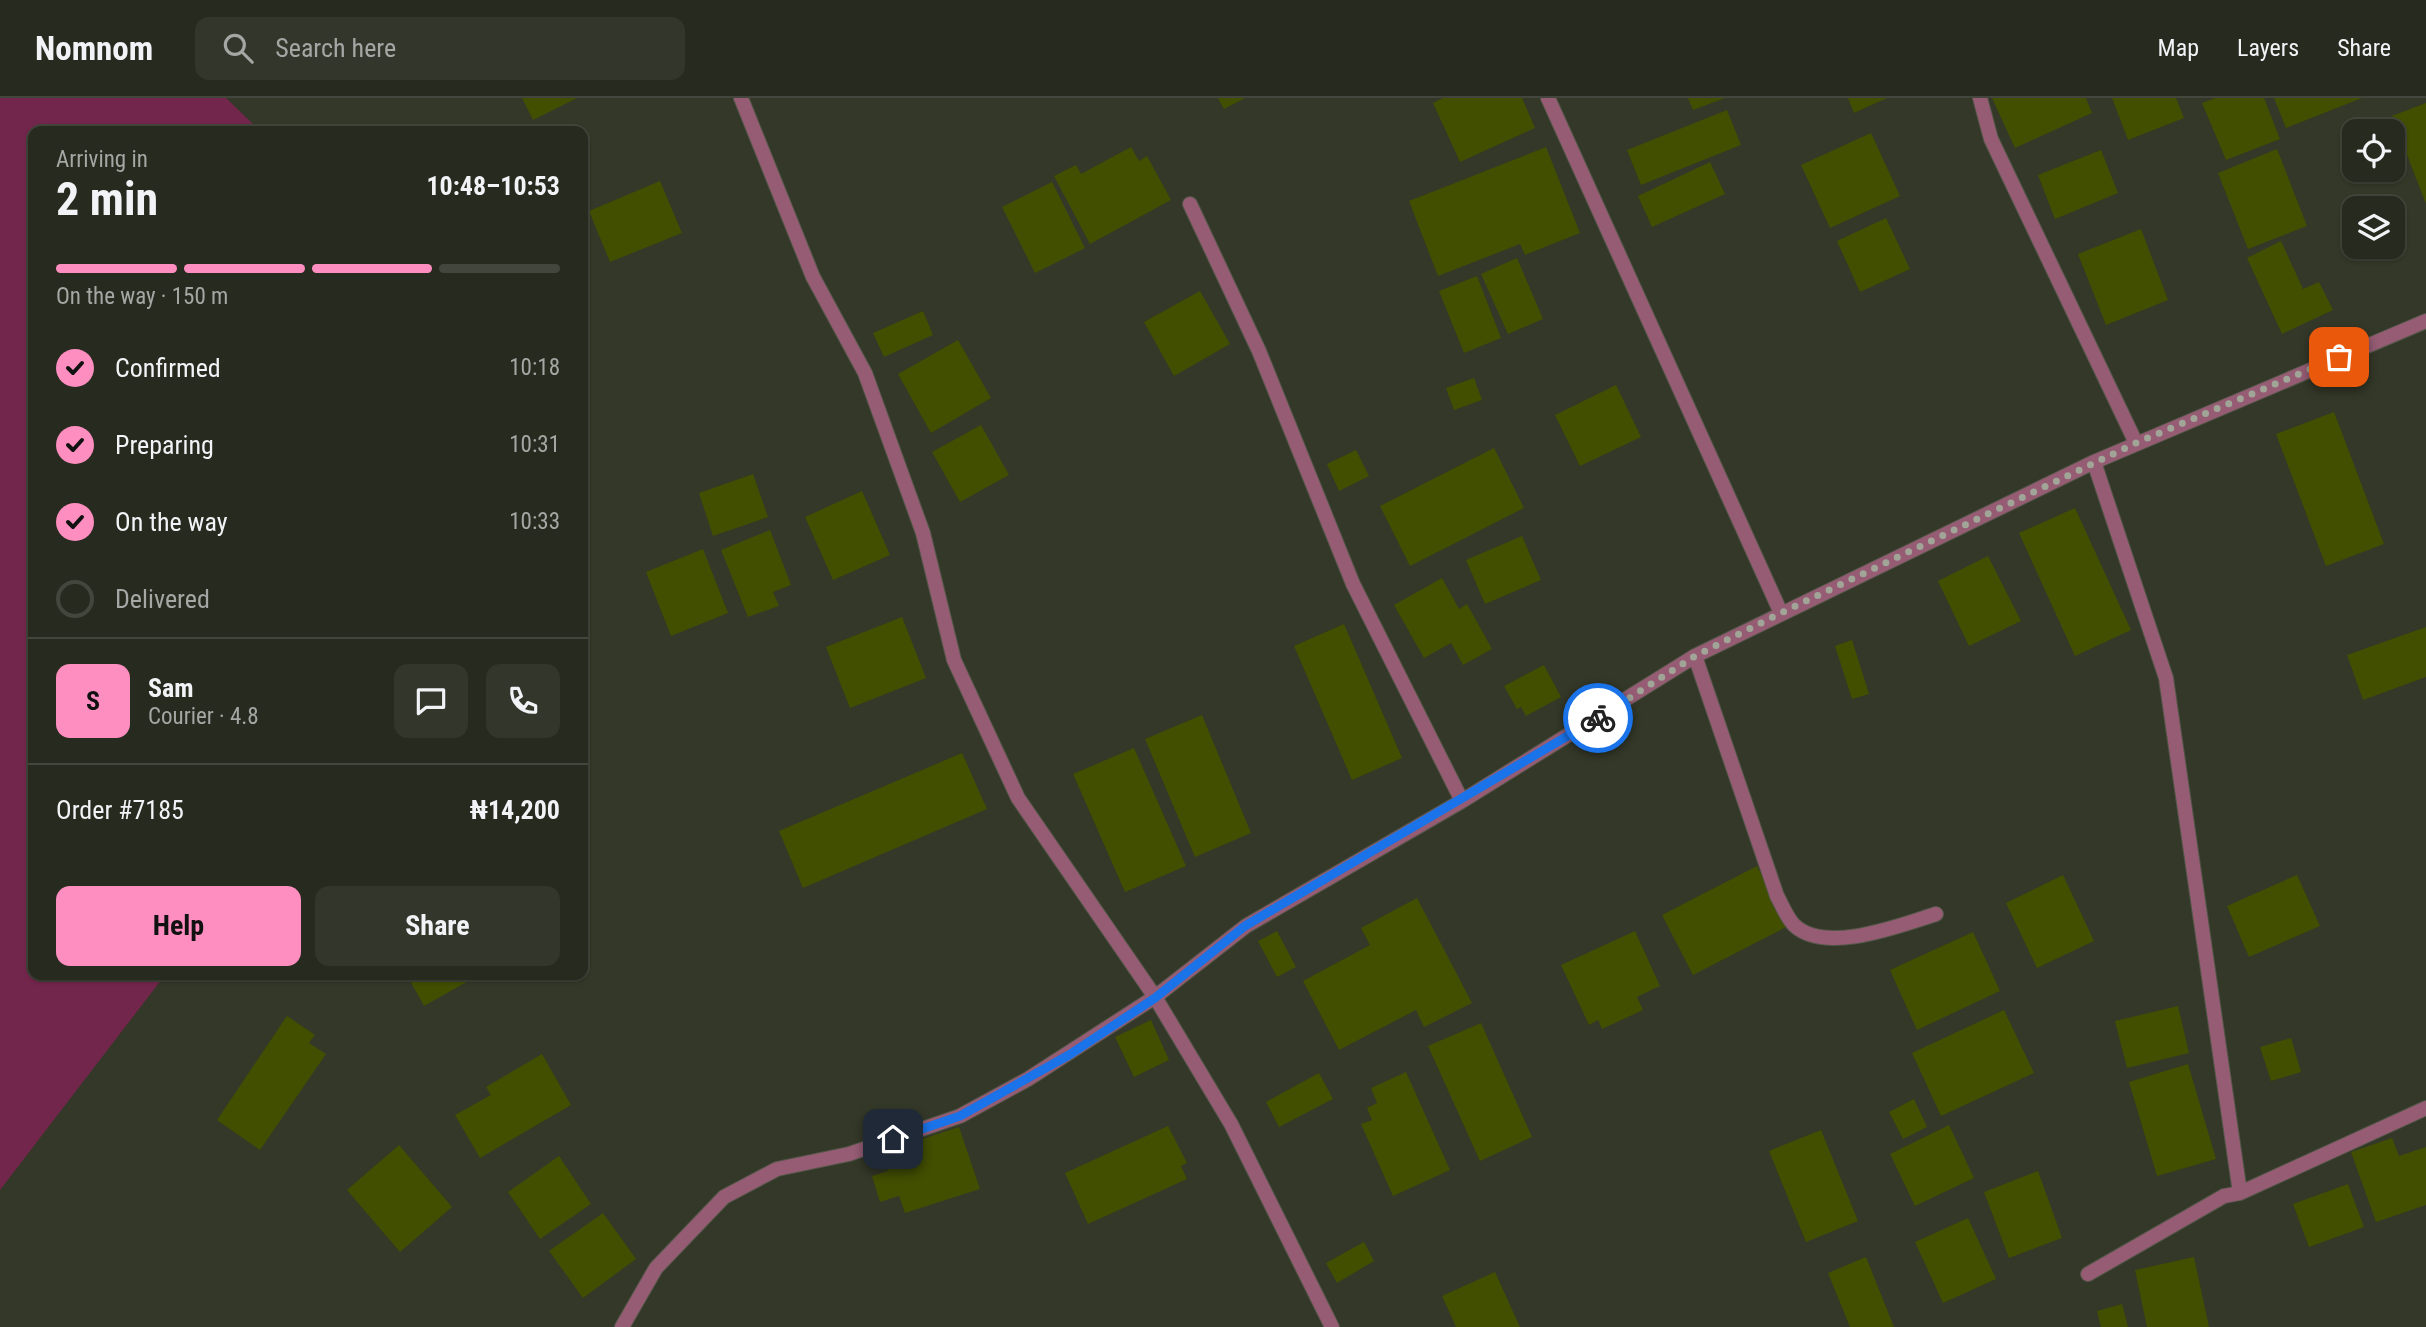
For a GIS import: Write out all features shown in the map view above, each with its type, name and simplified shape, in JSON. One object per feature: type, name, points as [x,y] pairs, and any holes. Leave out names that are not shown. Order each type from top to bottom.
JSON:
[{"type":"street","points":[[741,98],[813,277],[865,373],[923,533],[954,660],[1018,798],[1155,998],[1231,1124],[1332,1327]]},
{"type":"street","points":[[1548,98],[1781,613]]},
{"type":"street","points":[[1980,98],[1991,139],[2136,443]]},
{"type":"street","points":[[1190,204],[1259,351],[1353,584],[1462,801]]},
{"type":"street","points":[[622,1327],[656,1268],[724,1197],[777,1169],[849,1154],[960,1116],[1089,1043],[1155,998],[1245,926],[1462,801],[1695,656],[2136,443],[2426,321]]},
{"type":"street","points":[[2094,463],[2166,678],[2240,1193]]},
{"type":"street","points":[[1695,656],[1777,896],[1795,926],[1821,936],[1858,938],[1936,914]]},
{"type":"street","points":[[2088,1275],[2224,1196],[2240,1193],[2426,1108]]},
{"type":"shaded area","points":[[0,98],[226,98],[255,126],[28,126],[28,980],[161,980],[0,1190]]},
{"type":"building","points":[[522,98],[577,98],[533,120]]},
{"type":"building","points":[[1218,98],[1245,98],[1224,109]]},
{"type":"building","points":[[1443,98],[1522,98],[1535,128],[1460,162],[1433,103]]},
{"type":"building","points":[[1688,98],[1725,98],[1693,110]]},
{"type":"building","points":[[1848,98],[1887,98],[1854,113]]},
{"type":"building","points":[[1992,98],[2086,98],[2092,113],[2015,148]]},
{"type":"building","points":[[2112,98],[2176,98],[2184,118],[2128,140]]},
{"type":"building","points":[[2215,98],[2264,98],[2280,139],[2226,160],[2202,103]]},
{"type":"building","points":[[2274,98],[2362,98],[2286,128]]},
{"type":"building","points":[[2426,103],[2426,204],[2405,150],[2405,119],[2393,119],[2392,116]]},
{"type":"building","points":[[1727,110],[1741,145],[1641,185],[1627,150]]},
{"type":"building","points":[[1871,133],[1900,196],[1830,228],[1801,165]]},
{"type":"building","points":[[1131,147],[1139,161],[1147,156],[1171,200],[1090,244],[1054,176],[1076,165],[1081,174]]},
{"type":"building","points":[[1546,147],[1580,233],[1525,255],[1520,244],[1438,276],[1409,201]]},
{"type":"building","points":[[2277,149],[2307,226],[2248,249],[2218,173]]},
{"type":"building","points":[[2101,150],[2118,193],[2055,219],[2038,175]]},
{"type":"building","points":[[1710,162],[1725,194],[1652,227],[1638,196]]},
{"type":"building","points":[[660,181],[682,233],[610,262],[589,211]]},
{"type":"building","points":[[1052,182],[1085,248],[1035,273],[1002,207]]},
{"type":"building","points":[[1886,218],[1910,269],[1860,292],[1837,241]]},
{"type":"building","points":[[2141,229],[2168,300],[2106,325],[2078,254]]},
{"type":"building","points":[[2281,241],[2303,289],[2319,282],[2333,310],[2282,334],[2247,258]]},
{"type":"building","points":[[1517,258],[1543,319],[1508,334],[1481,274]]},
{"type":"building","points":[[1477,276],[1501,338],[1464,353],[1439,291]]},
{"type":"building","points":[[1200,291],[1230,344],[1174,376],[1144,322]]},
{"type":"building","points":[[923,311],[933,335],[884,357],[873,333]]},
{"type":"building","points":[[958,340],[991,398],[931,433],[898,374]]},
{"type":"building","points":[[1474,378],[1482,400],[1454,410],[1446,388]]},
{"type":"building","points":[[1616,385],[1641,437],[1580,466],[1555,415]]},
{"type":"building","points":[[2334,412],[2384,544],[2326,566],[2276,434]]},
{"type":"building","points":[[981,425],[1009,475],[960,502],[932,452]]},
{"type":"building","points":[[1494,448],[1524,508],[1410,566],[1380,506]]},
{"type":"building","points":[[1356,450],[1369,476],[1339,491],[1327,464]]},
{"type":"building","points":[[753,474],[768,517],[713,536],[699,493]]},
{"type":"building","points":[[862,491],[890,555],[833,580],[805,517]]},
{"type":"building","points":[[2075,508],[2131,630],[2075,656],[2019,533]]},
{"type":"building","points":[[770,530],[791,585],[773,592],[779,606],[748,617],[721,550]]},
{"type":"building","points":[[1522,536],[1541,580],[1485,604],[1466,560]]},
{"type":"building","points":[[703,549],[728,613],[671,636],[646,572]]},
{"type":"building","points":[[1988,556],[2021,621],[1969,646],[1938,581]]},
{"type":"building","points":[[1442,578],[1459,609],[1467,604],[1492,649],[1463,665],[1451,643],[1424,658],[1394,605]]},
{"type":"building","points":[[902,617],[926,678],[850,708],[826,647]]},
{"type":"building","points":[[1344,624],[1402,758],[1352,780],[1294,646]]},
{"type":"building","points":[[2426,627],[2426,677],[2363,700],[2347,655]]},
{"type":"building","points":[[1852,640],[1869,694],[1852,699],[1835,646]]},
{"type":"building","points":[[1544,665],[1561,697],[1526,716],[1521,707],[1517,709],[1504,686]]},
{"type":"building","points":[[1202,715],[1251,833],[1195,857],[1145,739]]},
{"type":"building","points":[[1134,748],[1186,866],[1125,892],[1073,774]]},
{"type":"building","points":[[962,753],[987,809],[803,888],[779,831]]},
{"type":"building","points":[[1757,866],[1788,926],[1693,975],[1662,915]]},
{"type":"building","points":[[2063,875],[2094,941],[2037,968],[2006,903]]},
{"type":"building","points":[[2297,875],[2320,926],[2249,957],[2227,906]]},
{"type":"building","points":[[1417,898],[1472,1003],[1424,1027],[1416,1010],[1339,1050],[1303,981],[1370,945],[1361,928]]},
{"type":"building","points":[[1277,931],[1296,967],[1277,977],[1258,941]]},
{"type":"building","points":[[1635,931],[1660,986],[1637,997],[1643,1010],[1602,1029],[1598,1020],[1589,1025],[1561,965]]},
{"type":"building","points":[[1973,932],[2000,991],[1917,1030],[1890,970]]},
{"type":"building","points":[[410,980],[470,980],[424,1006]]},
{"type":"building","points":[[2178,1006],[2189,1053],[2127,1068],[2115,1021]]},
{"type":"building","points":[[2004,1010],[2034,1073],[1941,1116],[1912,1053]]},
{"type":"building","points":[[287,1016],[315,1035],[309,1043],[326,1054],[260,1150],[217,1120]]},
{"type":"building","points":[[1151,1020],[1169,1060],[1134,1077],[1115,1037]]},
{"type":"building","points":[[1481,1023],[1532,1137],[1480,1161],[1428,1046]]},
{"type":"building","points":[[2291,1038],[2301,1072],[2271,1081],[2260,1047]]},
{"type":"building","points":[[542,1054],[571,1105],[480,1158],[455,1115],[491,1095],[486,1087]]},
{"type":"building","points":[[2188,1064],[2216,1159],[2157,1176],[2129,1082]]},
{"type":"building","points":[[1406,1072],[1450,1170],[1393,1196],[1361,1124],[1372,1120],[1367,1108],[1377,1103],[1371,1088]]},
{"type":"building","points":[[1319,1073],[1333,1099],[1279,1127],[1266,1102]]},
{"type":"building","points":[[1914,1099],[1927,1127],[1903,1139],[1889,1112]]},
{"type":"building","points":[[1949,1125],[1974,1178],[1915,1206],[1890,1154]]},
{"type":"building","points":[[1168,1126],[1187,1163],[1181,1166],[1187,1179],[1088,1224],[1065,1173]]},
{"type":"building","points":[[959,1127],[980,1189],[905,1213],[899,1196],[880,1202],[872,1176],[888,1171],[882,1152]]},
{"type":"building","points":[[1821,1130],[1858,1221],[1806,1242],[1769,1151]]},
{"type":"building","points":[[2392,1138],[2399,1156],[2426,1147],[2426,1205],[2376,1222],[2351,1152]]},
{"type":"building","points":[[399,1145],[452,1207],[400,1252],[347,1190]]},
{"type":"building","points":[[559,1156],[591,1204],[540,1239],[508,1192]]},
{"type":"building","points":[[2038,1171],[2062,1238],[2009,1258],[1984,1192]]},
{"type":"building","points":[[2348,1184],[2364,1227],[2309,1247],[2293,1204]]},
{"type":"building","points":[[603,1213],[636,1259],[583,1298],[549,1251]]},
{"type":"building","points":[[1968,1218],[1996,1279],[1943,1303],[1915,1242]]},
{"type":"building","points":[[1364,1242],[1374,1261],[1337,1283],[1326,1263]]},
{"type":"building","points":[[1866,1257],[1894,1327],[1850,1327],[1828,1273]]},
{"type":"building","points":[[2194,1257],[2209,1327],[2147,1327],[2135,1270]]},
{"type":"building","points":[[1495,1272],[1520,1327],[1456,1327],[1442,1296]]},
{"type":"building","points":[[2122,1304],[2128,1327],[2101,1327],[2097,1311]]},
{"type":"way so far","points":[[1598,718],[1695,656],[1781,613],[2136,443],[2339,357]]},
{"type":"route","points":[[893,1139],[960,1116],[1069,1055],[1155,998],[1245,926],[1462,801],[1598,718]]}]
